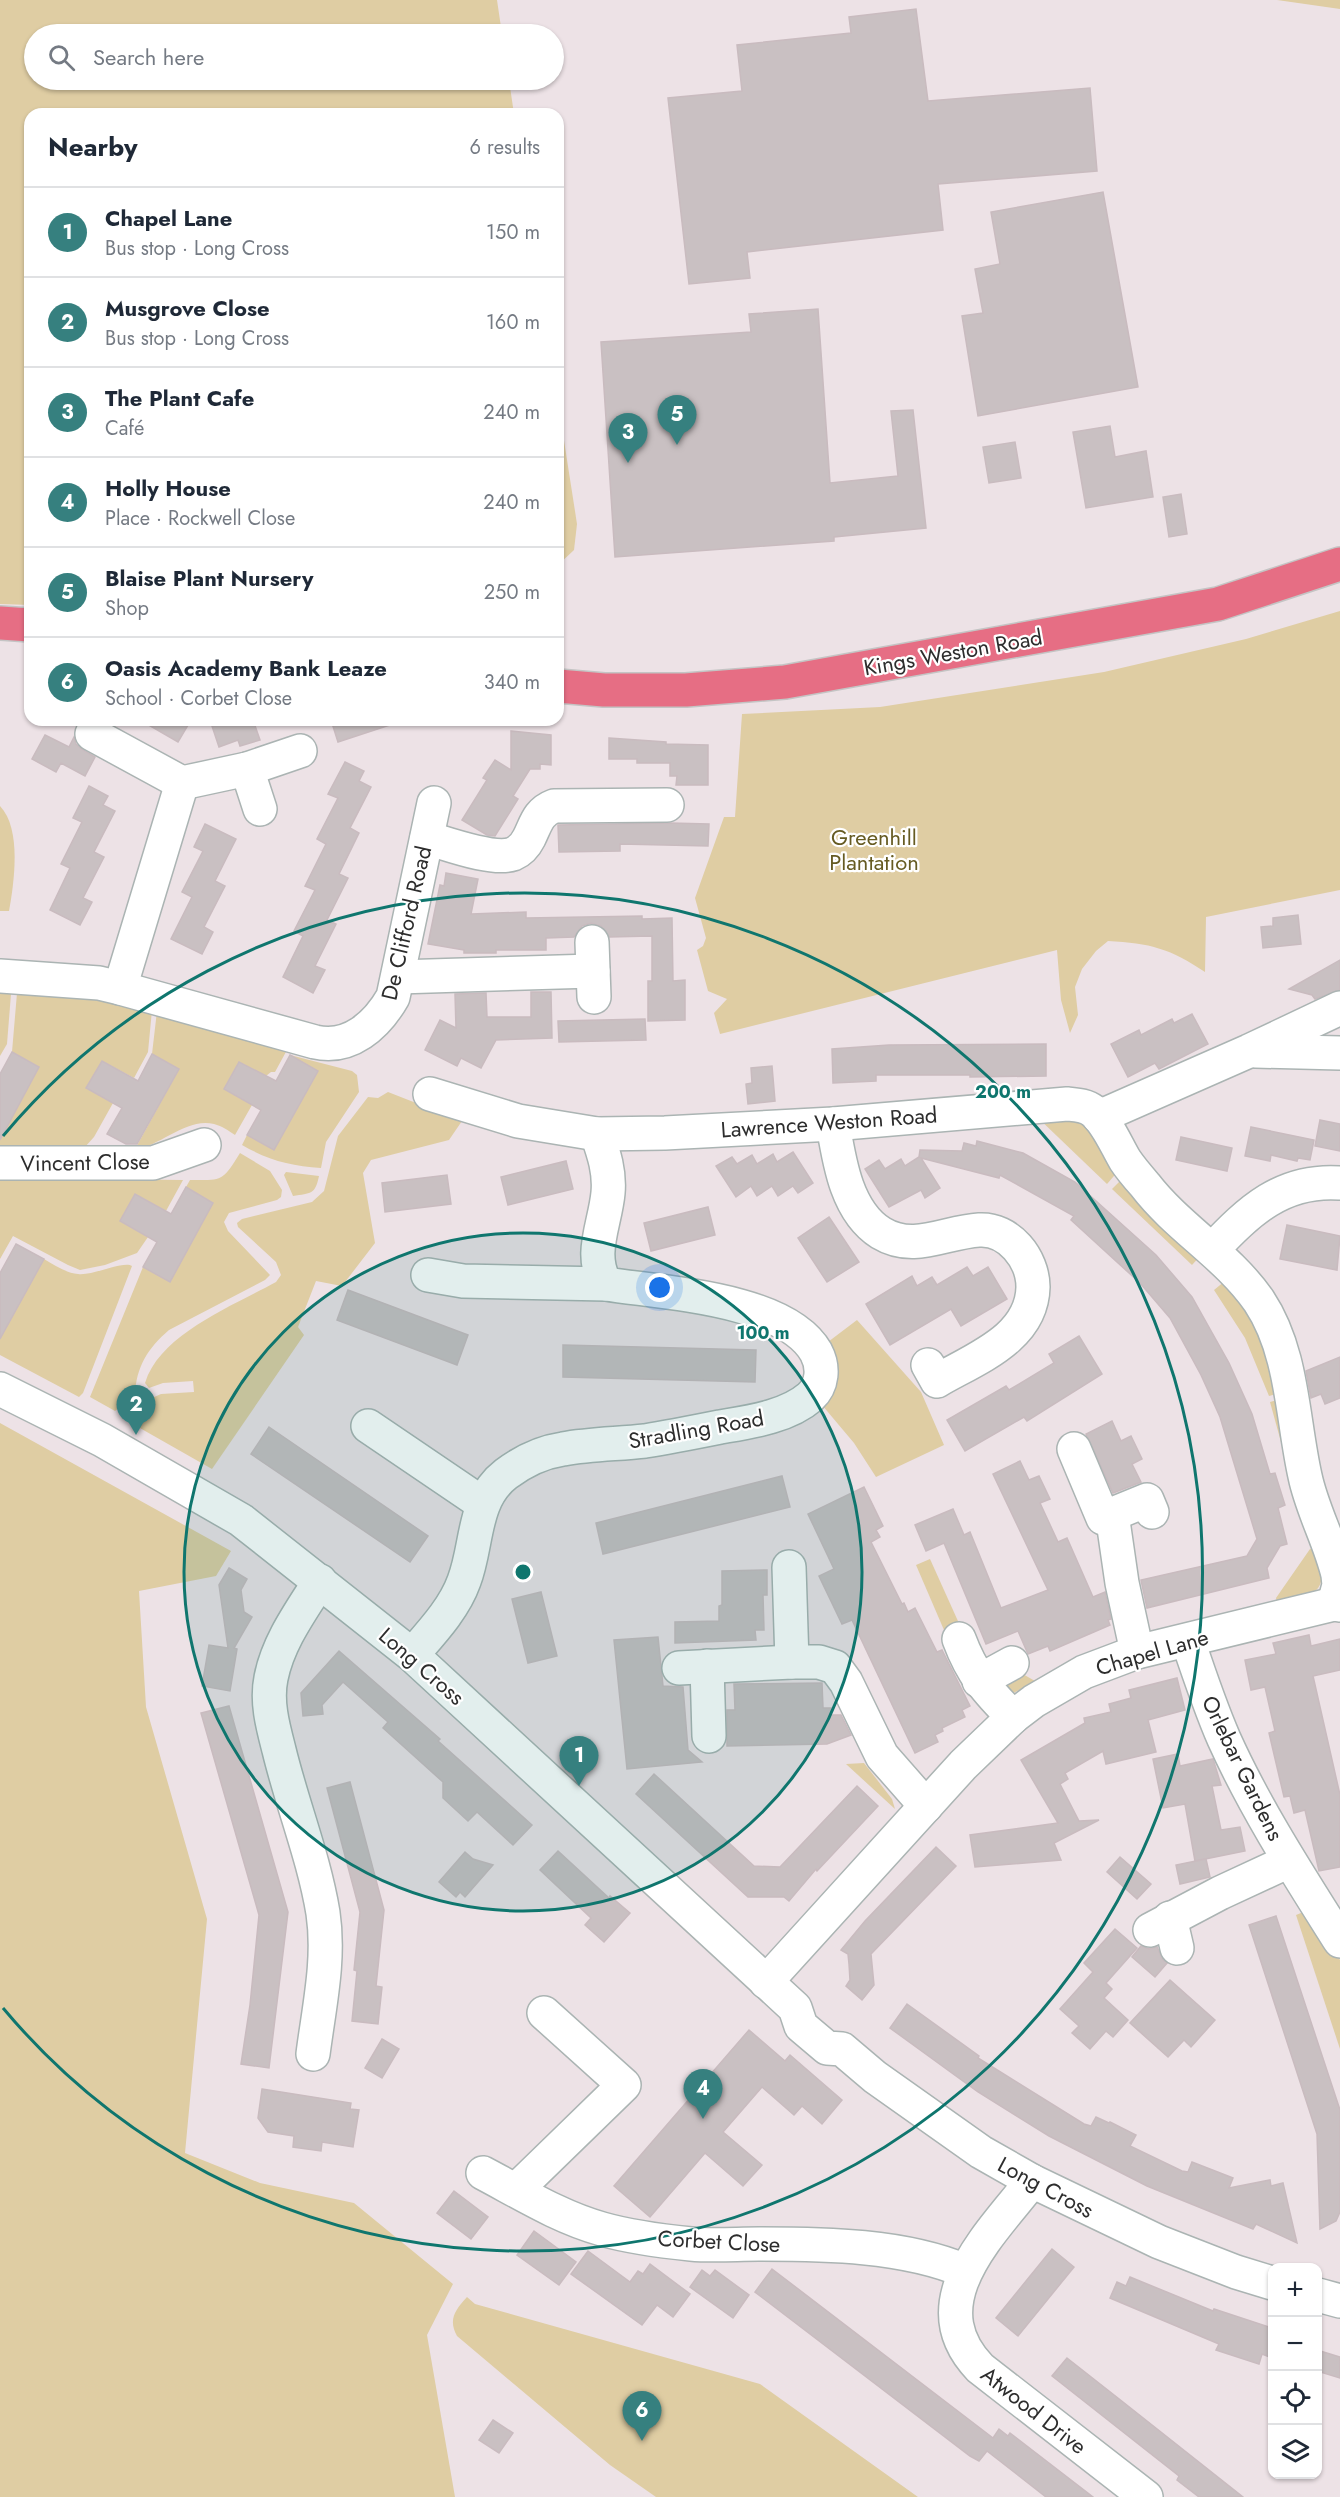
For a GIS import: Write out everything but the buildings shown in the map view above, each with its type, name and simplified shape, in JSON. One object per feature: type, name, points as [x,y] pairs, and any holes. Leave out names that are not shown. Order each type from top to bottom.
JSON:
[{"type":"main road","name":"Kings Weston Road","points":[[564,687],[604,690],[686,690],[785,682],[1218,604],[1340,564]]},
{"type":"main road","points":[[0,623],[24,625]]},
{"type":"street","points":[[92,734],[182,783],[247,769],[300,751]]},
{"type":"street","points":[[247,769],[260,809]]},
{"type":"street","points":[[120,988],[182,783]]},
{"type":"street","points":[[427,838],[495,855],[512,854],[520,850],[528,840],[537,819],[546,810],[580,795],[667,805]]},
{"type":"street","name":"De Clifford Road","points":[[0,976],[99,983],[326,1045],[344,1042],[374,1024],[393,997],[434,804]]},
{"type":"street","points":[[398,976],[593,970]]},
{"type":"street","points":[[1337,1604],[1338,1575],[1305,1476],[1292,1393],[1279,1346],[1259,1302],[1212,1250],[1182,1226],[1157,1201],[1127,1163],[1099,1118],[1126,1093],[1209,1060],[1250,1051],[1340,1008]]},
{"type":"street","points":[[1250,1051],[1340,1053]]},
{"type":"street","name":"Lawrence Weston Road","points":[[430,1094],[518,1121],[597,1134],[666,1134],[833,1124],[1067,1104],[1087,1107],[1099,1118]]},
{"type":"street","points":[[833,1124],[840,1169],[845,1182],[862,1214],[880,1232],[891,1238],[911,1242],[935,1240],[985,1230],[1012,1243],[1023,1254],[1029,1265],[1033,1287],[1032,1298],[1022,1322],[1010,1338],[937,1381],[928,1365]]},
{"type":"street","points":[[597,1134],[608,1169],[608,1194],[597,1256],[600,1274],[606,1284]]},
{"type":"street","name":"Vincent Close","points":[[0,1163],[153,1163],[204,1145]]},
{"type":"street","points":[[1212,1250],[1241,1220],[1277,1195],[1314,1184],[1340,1183]]},
{"type":"street","name":"Stradling Road","points":[[412,1655],[459,1594],[469,1568],[483,1504],[496,1483],[505,1475],[521,1464],[550,1451],[644,1441],[757,1420],[789,1409],[810,1397],[819,1383],[822,1366],[813,1347],[793,1329],[766,1314],[728,1302],[606,1284],[446,1270]]},
{"type":"street","name":"Long Cross","points":[[0,1389],[102,1440],[242,1520],[320,1581],[412,1655],[765,1982],[795,2008],[812,2012],[839,2035],[842,2049],[934,2120],[981,2152],[1032,2181],[1160,2242],[1236,2272],[1268,2282]]},
{"type":"street","points":[[373,1437],[483,1504]]},
{"type":"street","points":[[1074,1449],[1103,1518],[1147,1500],[1152,1512]]},
{"type":"street","points":[[1112,1514],[1122,1583],[1137,1652]]},
{"type":"street","points":[[789,1567],[792,1662]]},
{"type":"street","points":[[320,1581],[277,1657],[271,1681],[270,1700],[280,1754],[320,1894],[323,1913],[326,1954],[323,2039]]},
{"type":"street","name":"Chapel Lane","points":[[765,1982],[963,1765],[1014,1717],[1058,1685],[1084,1672],[1137,1652],[1337,1604]]},
{"type":"street","points":[[959,1639],[972,1672],[1014,1717]]},
{"type":"street","name":"Orlebar Gardens","points":[[1188,1641],[1225,1741],[1289,1861],[1340,1941]]},
{"type":"street","points":[[709,1736],[693,1667],[792,1662],[828,1663],[840,1673],[882,1756],[897,1776],[926,1806]]},
{"type":"street","points":[[979,1681],[1012,1663]]},
{"type":"street","name":"Orlebar Gardens","points":[[1166,1932],[1289,1861]]},
{"type":"street","points":[[516,2190],[624,2085],[544,2013]]},
{"type":"street","name":"Corbet Close","points":[[483,2173],[572,2218],[630,2235],[693,2244],[768,2244],[906,2252],[965,2271]]},
{"type":"street","name":"Atwood Drive","points":[[1032,2181],[965,2271],[957,2294],[956,2319],[970,2358],[989,2376],[1146,2497]]},
{"type":"street","points":[[1322,2296],[1340,2301]]},
{"type":"green space","points":[[0,0],[497,0],[501,24],[24,24],[24,90],[510,90],[513,108],[24,108],[24,605],[0,604]]},
{"type":"green space","points":[[1277,0],[1340,0],[1340,9]]},
{"type":"green space","points":[[564,441],[577,524],[574,550],[564,559]]},
{"type":"green space","name":"Greenhill Plantation","points":[[1340,611],[1340,890],[1206,917],[1205,972],[1160,949],[1136,943],[1108,941],[1096,951],[1082,969],[1075,987],[1078,1015],[1070,1033],[1061,1000],[1057,950],[720,1034],[714,1013],[727,999],[708,991],[697,950],[703,946],[706,938],[695,898],[724,817],[735,817],[742,714],[880,707],[1104,672],[1246,639]]},
{"type":"green space","points":[[0,806],[7,816],[14,842],[13,886],[9,911],[0,911]]},
{"type":"green space","points":[[17,993],[104,999],[152,1010],[148,1052],[134,1078],[102,1061],[87,1088],[113,1103],[94,1137],[84,1148],[0,1148],[0,1140],[39,1067],[12,1052]]},
{"type":"green space","points":[[0,994],[11,994],[7,1044],[0,1056]]},
{"type":"green space","points":[[157,1011],[287,1050],[275,1072],[266,1076],[239,1062],[252,1105],[235,1135],[217,1125],[204,1123],[184,1128],[155,1143],[135,1149],[179,1069],[152,1054]]},
{"type":"green space","points":[[290,1055],[352,1071],[357,1075],[359,1092],[326,1142],[321,1168],[280,1161],[261,1155],[242,1145],[247,1135],[317,1071]]},
{"type":"green space","points":[[388,1092],[462,1121],[449,1140],[371,1160],[363,1173],[375,1243],[342,1286],[316,1281],[298,1327],[304,1335],[212,1469],[124,1419],[161,1394],[194,1392],[193,1381],[163,1383],[149,1388],[145,1383],[153,1366],[182,1336],[200,1323],[276,1282],[281,1275],[276,1262],[238,1227],[237,1223],[242,1219],[312,1202],[324,1191],[338,1136],[368,1097],[378,1098]]},
{"type":"green space","points":[[1076,1113],[1120,1169],[1107,1184],[1034,1114]]},
{"type":"green space","points":[[240,1153],[270,1171],[282,1190],[281,1197],[229,1213],[224,1222],[228,1231],[270,1275],[265,1280],[169,1330],[144,1359],[135,1395],[115,1411],[90,1397],[143,1267],[170,1280],[213,1203],[186,1187],[190,1180],[209,1180],[221,1177]]},
{"type":"green space","points":[[286,1172],[319,1176],[316,1187],[311,1192],[293,1196],[284,1175]]},
{"type":"green space","points":[[1125,1176],[1201,1255],[1192,1265],[1112,1189]]},
{"type":"green space","points":[[0,1178],[183,1180],[166,1211],[135,1194],[120,1221],[148,1237],[137,1253],[105,1265],[80,1270],[13,1236],[0,1259]]},
{"type":"green space","points":[[44,1259],[78,1274],[92,1273],[122,1265],[132,1266],[83,1393],[79,1397],[0,1355],[0,1337]]},
{"type":"green space","points":[[1225,1281],[1245,1301],[1283,1392],[1269,1396],[1245,1338],[1214,1290]]},
{"type":"green space","points":[[857,1320],[921,1392],[944,1445],[876,1477],[854,1443],[822,1405],[824,1345]]},
{"type":"green space","points":[[1284,1398],[1292,1482],[1270,1402]]},
{"type":"green space","points":[[0,1423],[231,1551],[216,1576],[139,1591],[146,1707],[207,1919],[185,2153],[260,2183],[354,2203],[453,2284],[427,2335],[455,2497],[0,2497]]},
{"type":"green space","points":[[1314,1548],[1322,1578],[1318,1588],[1314,1592],[1277,1603],[1276,1598],[1310,1549]]},
{"type":"green space","points":[[930,1559],[962,1630],[947,1637],[916,1565]]},
{"type":"green space","points":[[1021,1673],[1035,1681],[1010,1695],[1004,1687]]},
{"type":"green space","points":[[864,1763],[892,1799],[895,1809],[846,1764]]},
{"type":"green space","points":[[1306,1911],[1340,1960],[1340,2049],[1296,1915]]},
{"type":"green space","points":[[467,2297],[475,2304],[760,2384],[918,2497],[656,2497],[610,2465],[457,2336],[453,2325],[454,2315]]},
{"type":"place","name":"Blaise Plant Nursery","points":[[677,445]]},
{"type":"place","name":"The Plant Cafe","points":[[628,463]]},
{"type":"place","name":"Musgrove Close","points":[[136,1435]]},
{"type":"place","name":"Chapel Lane","points":[[579,1786]]},
{"type":"place","name":"Holly House","points":[[703,2119]]},
{"type":"place","name":"Oasis Academy Bank Leaze","points":[[642,2441]]}]
